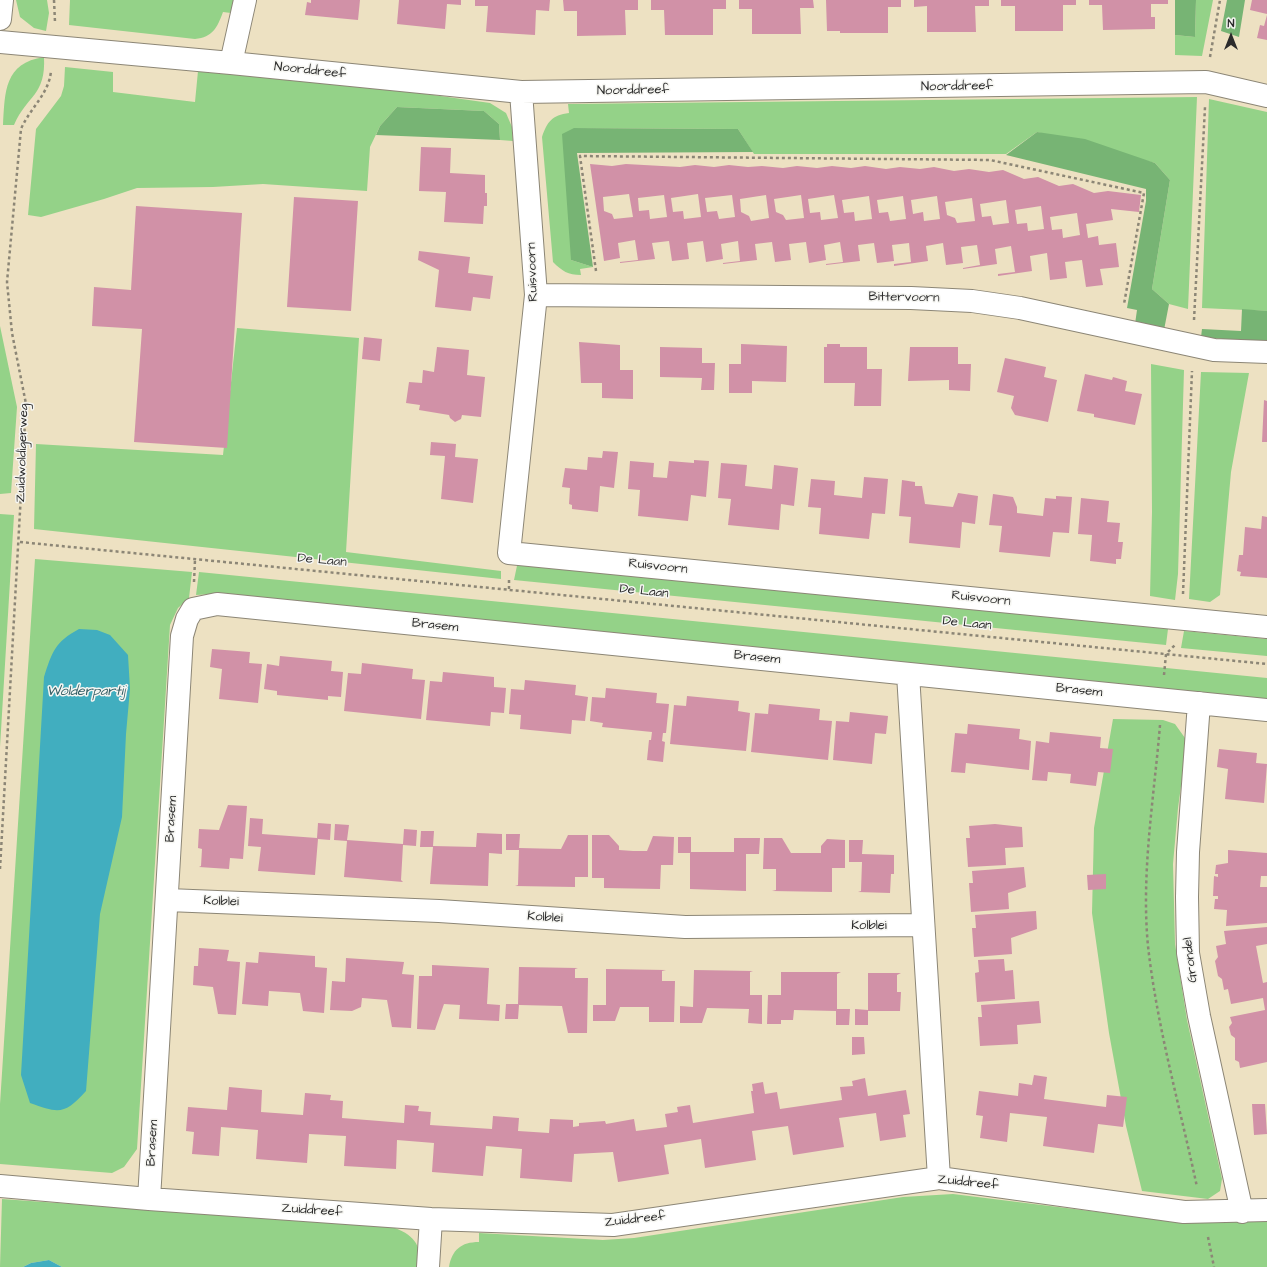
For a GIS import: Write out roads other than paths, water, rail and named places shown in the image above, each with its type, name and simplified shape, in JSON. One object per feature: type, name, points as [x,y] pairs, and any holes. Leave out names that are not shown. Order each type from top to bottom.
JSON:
[{"type":"street","points":[[0,19],[2,0]]},
{"type":"street","points":[[231,62],[245,0]]},
{"type":"street","name":"Noorddreef","points":[[0,42],[231,62],[521,92],[1206,82],[1267,96]]},
{"type":"street","name":"Ruisvoorn","points":[[521,92],[536,295],[509,553],[1267,627]]},
{"type":"street","name":"Bittervoorn","points":[[536,295],[942,298],[1020,308],[1214,350],[1267,352]]},
{"type":"street","name":"Brasem","points":[[150,1199],[182,636],[187,619],[193,609],[217,604],[1267,710]]},
{"type":"street","points":[[908,674],[922,925],[939,1178]]},
{"type":"street","name":"Grondel","points":[[1199,703],[1188,852],[1188,953],[1199,1016],[1242,1212]]},
{"type":"street","name":"Kolblei","points":[[168,900],[439,911],[685,927],[922,925]]},
{"type":"street","name":"Zuiddreef","points":[[0,1186],[150,1199],[431,1219],[613,1225],[939,1178],[1184,1212],[1242,1212],[1267,1210]]},
{"type":"street","points":[[428,1267],[431,1219]]},
{"type":"water","name":"Wolderpartij","points":[[79,629],[97,630],[110,635],[128,655],[130,689],[122,817],[100,914],[86,1091],[79,1099],[67,1108],[55,1110],[30,1103],[21,1075],[44,677],[52,654],[59,643]]},
{"type":"water","points":[[49,1260],[62,1267],[23,1267],[31,1263]]}]
